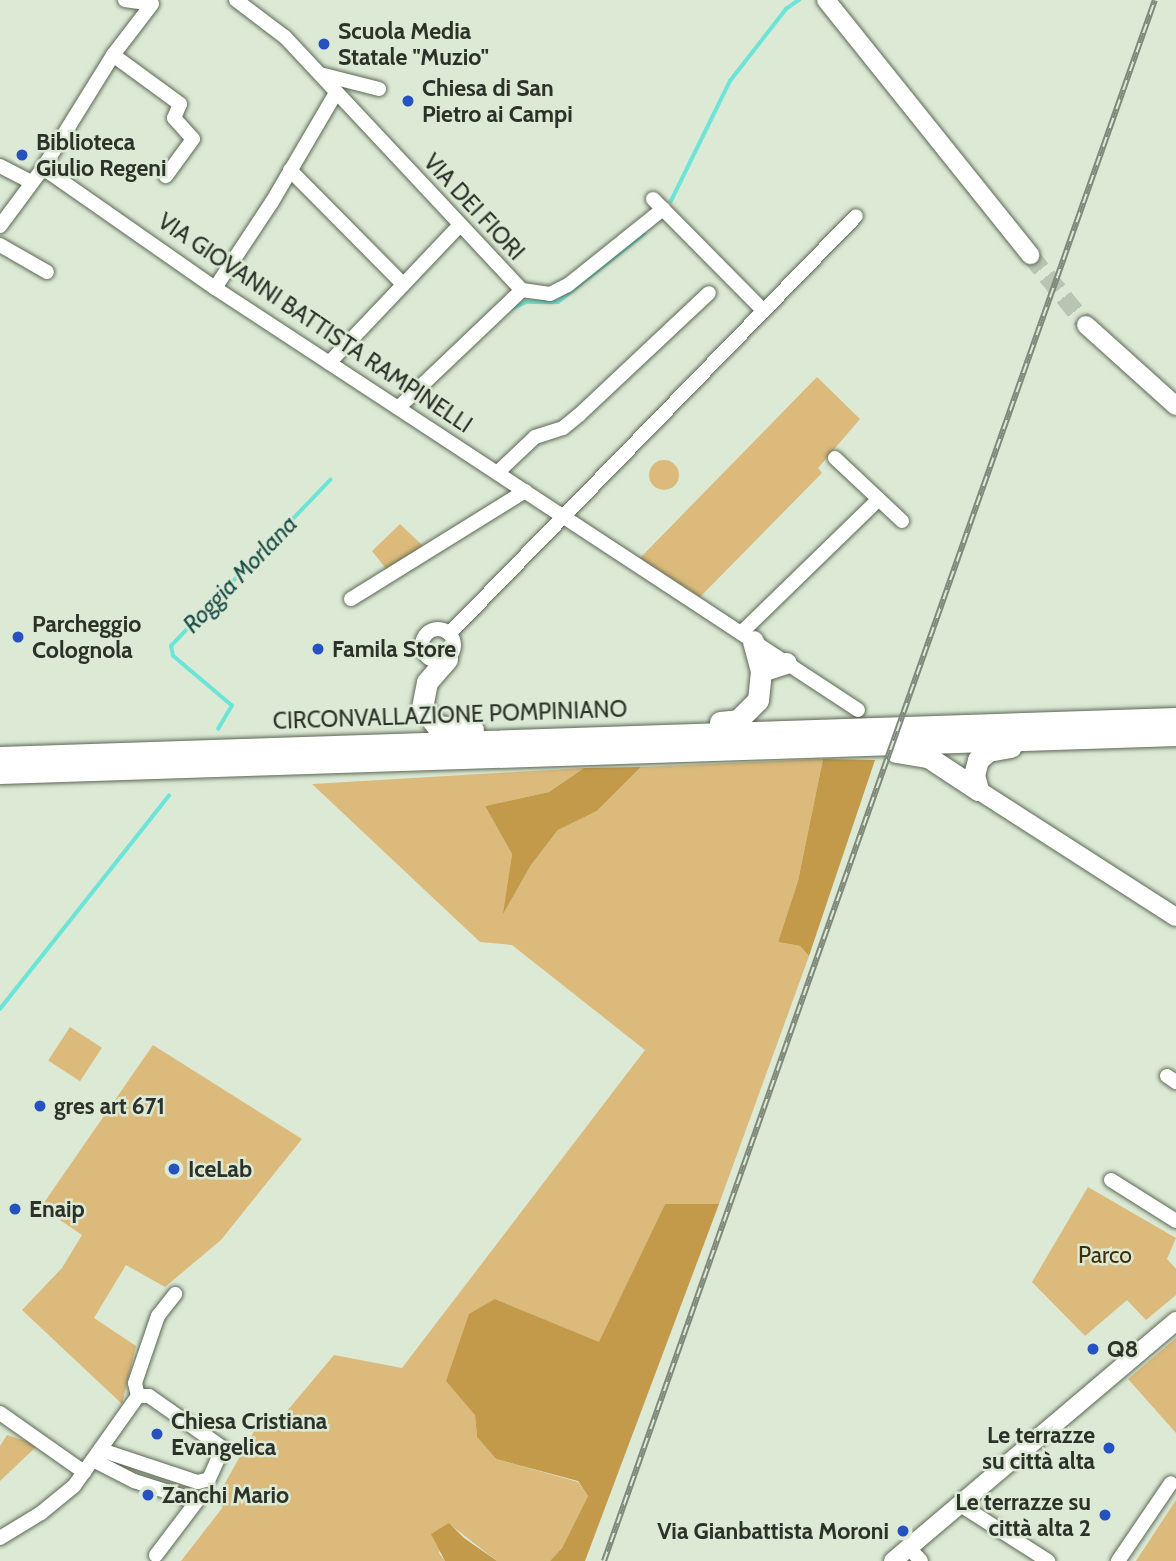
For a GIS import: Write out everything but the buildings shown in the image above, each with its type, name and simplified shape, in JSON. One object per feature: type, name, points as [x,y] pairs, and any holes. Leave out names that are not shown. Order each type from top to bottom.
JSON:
[{"type":"highway","points":[[447,659],[423,692],[422,707],[437,726],[570,738],[632,725],[738,720],[758,700],[761,671],[747,637]]},
{"type":"highway","points":[[761,671],[786,663]]},
{"type":"highway","points":[[899,734],[1176,718]]},
{"type":"highway","points":[[899,734],[1066,738],[1176,735]]},
{"type":"highway","name":"CIRCONVALLAZIONE POMPINIANO","points":[[0,757],[570,738],[899,734]]},
{"type":"highway","name":"CIRCONVALLAZIONE POMPINIANO","points":[[0,774],[735,747],[899,734]]},
{"type":"highway","points":[[0,743],[336,737],[391,744]]},
{"type":"highway","points":[[978,790],[974,770],[988,751],[1050,747],[1066,738]]},
{"type":"highway","points":[[735,747],[770,756],[908,752],[928,757],[978,790]]},
{"type":"highway","points":[[0,787],[270,777],[350,762]]},
{"type":"main road","points":[[826,0],[1030,255]]},
{"type":"main road","points":[[1086,325],[1176,406]]},
{"type":"main road","points":[[978,790],[1176,918]]},
{"type":"main road","points":[[892,1561],[914,1554],[959,1504],[1176,1321]]},
{"type":"street","points":[[125,0],[157,2]]},
{"type":"street","name":"VIA DEI FIORI","points":[[236,0],[264,17],[522,290]]},
{"type":"street","points":[[0,226],[43,168],[113,55],[157,2]]},
{"type":"street","points":[[113,55],[180,104],[174,118],[193,139],[166,176]]},
{"type":"street","points":[[320,75],[379,89]]},
{"type":"street","points":[[215,288],[336,93]]},
{"type":"street","points":[[0,166],[31,182]]},
{"type":"street","name":"VIA GIOVANNI BATTISTA RAMPINELLI","points":[[43,168],[215,288],[858,710]]},
{"type":"street","points":[[290,170],[403,284]]},
{"type":"street","points":[[398,408],[522,290],[550,294],[568,285],[658,204],[764,310]]},
{"type":"street","points":[[449,634],[856,216]]},
{"type":"street","points":[[329,363],[460,225]]},
{"type":"street","points":[[0,245],[47,272]]},
{"type":"street","points":[[497,473],[536,436],[563,428],[579,415],[709,293]]},
{"type":"street","points":[[835,458],[902,521]]},
{"type":"street","points":[[351,599],[525,491]]},
{"type":"street","points":[[747,637],[879,499]]},
{"type":"street","points":[[434,630],[449,634],[454,648],[447,659],[431,659],[423,643],[434,630]]},
{"type":"street","points":[[1111,1180],[1176,1221]]},
{"type":"street","points":[[0,1538],[61,1499],[93,1461],[138,1396],[135,1383],[158,1316],[175,1294]]},
{"type":"street","points":[[93,1461],[198,1482],[209,1479],[223,1452],[222,1446],[149,1396],[138,1396]]},
{"type":"street","points":[[0,1413],[134,1481],[197,1501],[156,1555]]},
{"type":"street","points":[[1118,1561],[1171,1483]]},
{"type":"street","points":[[959,1504],[1048,1561]]},
{"type":"green space","points":[[817,377],[860,419],[818,468],[822,473],[700,597],[640,558]]},
{"type":"green space","points":[[664,460],[675,464],[679,475],[675,486],[664,490],[653,486],[649,475],[653,464]]},
{"type":"green space","points":[[400,524],[424,547],[387,570],[372,551]]},
{"type":"green space","points":[[823,759],[798,881],[778,942],[800,946],[809,956],[719,1204],[665,1204],[599,1343],[495,1299],[475,1415],[477,1437],[496,1459],[578,1482],[588,1496],[562,1548],[550,1561],[497,1561],[448,1523],[439,1553],[445,1561],[181,1561],[223,1507],[214,1503],[259,1422],[282,1417],[334,1355],[402,1368],[645,1050],[512,945],[480,942],[312,784],[584,768],[549,792],[485,806],[512,854],[504,912],[531,865],[558,830],[597,811],[641,767]]},
{"type":"green space","points":[[70,1027],[102,1048],[80,1081],[48,1061]]},
{"type":"green space","points":[[153,1045],[302,1139],[221,1240],[165,1287],[126,1265],[94,1318],[136,1346],[122,1404],[22,1310],[62,1268],[82,1235],[41,1207]]},
{"type":"green space","name":"Parco","points":[[1088,1187],[1176,1238],[1167,1259],[1176,1269],[1176,1295],[1146,1320],[1127,1300],[1085,1336],[1032,1282]]},
{"type":"green space","points":[[1176,1338],[1176,1433],[1128,1379]]},
{"type":"green space","points":[[7,1435],[38,1445],[0,1481],[0,1446]]},
{"type":"green space","points":[[1176,1500],[1176,1561],[1136,1561]]},
{"type":"shaded area","points":[[823,759],[875,760],[809,956],[800,946],[778,942],[798,881]]},
{"type":"shaded area","points":[[641,767],[597,811],[558,830],[531,865],[503,914],[512,854],[485,806],[549,792],[584,768]]},
{"type":"shaded area","points":[[665,1204],[719,1204],[585,1561],[550,1561],[562,1548],[588,1496],[578,1481],[496,1459],[477,1437],[475,1415],[446,1381],[469,1314],[495,1299],[599,1342]]},
{"type":"shaded area","points":[[449,1523],[464,1538],[497,1561],[445,1561],[431,1534]]},
{"type":"waterway","name":"Roggia Morlana","points":[[671,201],[730,81],[786,9],[799,0]]},
{"type":"waterway","name":"Roggia Morlana","points":[[511,309],[526,302],[558,302],[644,234]]},
{"type":"waterway","name":"Roggia Morlana","points":[[218,729],[232,706],[173,656],[171,646],[330,480]]},
{"type":"waterway","name":"Roggia Morlana","points":[[0,1009],[169,796]]},
{"type":"tunnel","points":[[1030,255],[1086,325]]},
{"type":"railway","points":[[604,1561],[1155,0]]},
{"type":"place","name":"Scuola Media Statale \"Muzio\"","points":[[324,44]]},
{"type":"place","name":"Chiesa di San Pietro ai Campi","points":[[408,101]]},
{"type":"place","name":"Biblioteca Giulio Regeni","points":[[22,155]]},
{"type":"place","name":"Parcheggio Colognola","points":[[18,637]]},
{"type":"place","name":"Famila Store","points":[[318,649]]},
{"type":"place","name":"gres art 671","points":[[40,1106]]},
{"type":"place","name":"IceLab","points":[[174,1169]]},
{"type":"place","name":"Enaip","points":[[15,1209]]},
{"type":"place","name":"Q8","points":[[1093,1349]]},
{"type":"place","name":"Chiesa Cristiana Evangelica","points":[[157,1434]]},
{"type":"place","name":"Le terrazze su città alta","points":[[1109,1448]]},
{"type":"place","name":"Zanchi Mario","points":[[148,1495]]},
{"type":"place","name":"Le terrazze su città alta 2","points":[[1105,1515]]},
{"type":"place","name":"Via Gianbattista Moroni","points":[[903,1531]]}]
